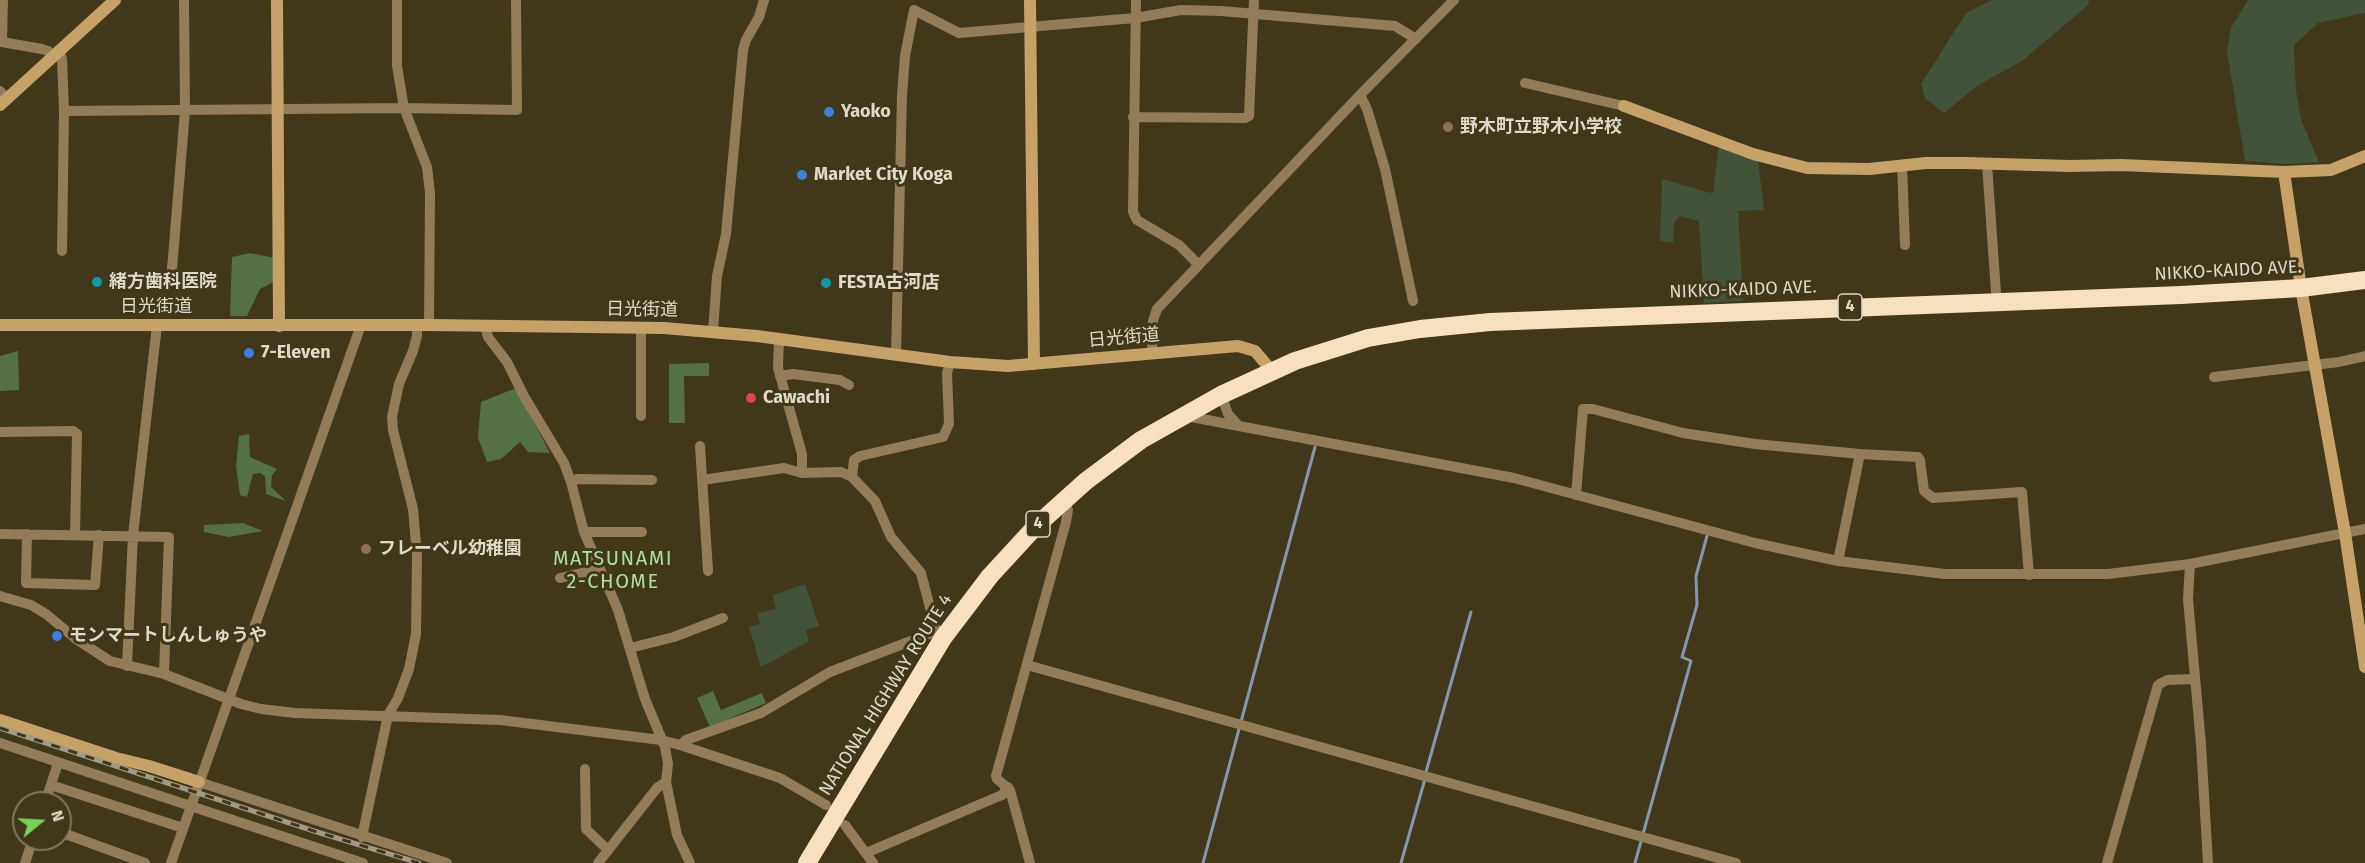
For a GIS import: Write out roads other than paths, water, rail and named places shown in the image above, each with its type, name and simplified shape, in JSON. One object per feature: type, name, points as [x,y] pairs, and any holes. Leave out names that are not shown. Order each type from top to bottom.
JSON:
[{"type":"highway","name":"NIKKO-KAIDO AVE.","points":[[1271,370],[1368,338],[1420,329],[1490,322],[2181,295],[2301,288],[2365,280]]},
{"type":"highway","name":"NATIONAL HIGHWAY ROUTE 4","points":[[807,863],[940,635],[990,576],[1063,499],[1113,460],[1180,416],[1271,370]]},
{"type":"street","points":[[3,0],[2,42],[42,49],[62,59],[64,111],[62,251]]},
{"type":"street","points":[[2,98],[56,54],[115,0]]},
{"type":"street","points":[[170,279],[185,111],[184,0]]},
{"type":"street","points":[[277,0],[279,326]]},
{"type":"street","points":[[362,837],[388,715],[398,698],[409,669],[416,634],[417,556],[413,509],[393,430],[392,417],[399,384],[423,325],[430,225],[427,166],[404,108],[397,66],[397,0]]},
{"type":"street","points":[[64,111],[404,108],[517,110],[516,0]]},
{"type":"street","points":[[713,331],[717,276],[726,234],[743,50],[759,17],[764,0]]},
{"type":"street","points":[[1030,0],[1034,364]]},
{"type":"street","points":[[1136,0],[1133,212],[1137,220],[1179,245],[1198,264]]},
{"type":"street","points":[[1133,117],[1245,118],[1249,116],[1254,0]]},
{"type":"street","points":[[1152,354],[1153,321],[1156,309],[1454,0]]},
{"type":"street","points":[[896,354],[902,95],[905,56],[914,10],[959,33],[1135,18],[1181,10],[1395,26],[1416,39]]},
{"type":"street","points":[[1526,83],[1624,106],[1753,154],[1807,168],[1869,169],[1926,163],[2133,165],[2284,172],[2331,170],[2365,156]]},
{"type":"street","points":[[1360,95],[1367,109],[1385,169],[1413,301]]},
{"type":"street","points":[[1987,164],[1996,294]]},
{"type":"street","points":[[1902,165],[1905,245]]},
{"type":"street","points":[[2284,172],[2301,288],[2345,533],[2365,667]]},
{"type":"street","name":"日光街道","points":[[0,325],[485,325],[641,328],[713,331],[950,362],[1008,366],[1238,346],[1255,351],[1271,370]]},
{"type":"street","points":[[128,666],[133,535],[157,325]]},
{"type":"street","points":[[171,863],[361,325]]},
{"type":"street","points":[[485,325],[488,337],[507,362],[524,396],[564,463],[584,532],[618,610],[645,699],[665,747],[668,764],[666,782],[677,835],[690,863]]},
{"type":"street","points":[[641,328],[641,417]]},
{"type":"street","points":[[779,339],[778,368],[802,454],[802,473]]},
{"type":"street","points":[[2214,377],[2316,365],[2365,356]]},
{"type":"street","points":[[852,477],[854,460],[860,456],[943,437],[949,424],[947,374],[950,362]]},
{"type":"street","points":[[780,376],[793,374],[840,380],[849,385]]},
{"type":"street","points":[[1221,394],[1228,414],[1238,425]]},
{"type":"street","points":[[1576,495],[1583,410],[1593,409],[1683,434],[1755,444],[1918,457],[1924,491],[1933,498],[2022,492],[2029,575]]},
{"type":"street","points":[[1180,416],[1514,478],[1755,543],[1838,561],[1946,574],[2108,574],[2190,564],[2365,529]]},
{"type":"street","points":[[0,432],[73,431],[77,434],[75,534]]},
{"type":"street","points":[[700,446],[708,572]]},
{"type":"street","points":[[1838,561],[1860,454]]},
{"type":"street","points":[[681,745],[686,740],[761,713],[830,672],[929,634],[940,635],[921,573],[891,537],[875,501],[852,477],[842,472],[802,473],[784,468],[702,480]]},
{"type":"street","points":[[571,482],[577,478],[652,480]]},
{"type":"street","points":[[1030,863],[1010,790],[996,776],[1066,522],[1068,510],[1063,499]]},
{"type":"street","points":[[584,532],[642,532]]},
{"type":"street","points":[[0,534],[169,537],[164,674]]},
{"type":"street","points":[[27,534],[26,583],[95,585],[99,535]]},
{"type":"street","points":[[2190,564],[2188,599],[2201,744],[2208,863]]},
{"type":"street","points":[[560,578],[599,569]]},
{"type":"street","points":[[0,596],[31,605],[110,661],[164,674],[261,709],[295,713],[500,720],[661,740],[780,778],[826,805]]},
{"type":"street","points":[[630,648],[674,637],[723,618]]},
{"type":"street","points":[[1027,666],[1736,863]]},
{"type":"street","points":[[2107,863],[2158,685],[2167,680],[2194,679]]},
{"type":"street","points":[[0,720],[447,863]]},
{"type":"street","points":[[0,743],[357,862]]},
{"type":"street","points":[[49,791],[58,763]]},
{"type":"street","points":[[585,769],[586,828],[608,850]]},
{"type":"street","points":[[598,863],[657,788],[666,782]]},
{"type":"street","points":[[51,785],[183,828]]},
{"type":"street","points":[[866,853],[1002,795],[1008,787]]},
{"type":"street","points":[[845,825],[873,863]]},
{"type":"street","points":[[72,836],[146,863]]},
{"type":"waterway","points":[[1203,863],[1315,447]]},
{"type":"waterway","points":[[1635,863],[1691,661],[1682,657],[1697,605],[1696,576],[1707,536]]},
{"type":"waterway","points":[[1426,772],[1471,612]]},
{"type":"waterway","points":[[1401,863],[1425,779]]},
{"type":"railway","points":[[0,728],[419,863]]},
{"type":"place","name":"Yaoko","points":[[829,112]]},
{"type":"place","name":"野木町立野木小学校","points":[[1448,127]]},
{"type":"place","name":"Market City Koga","points":[[802,175]]},
{"type":"place","name":"緒方歯科医院","points":[[97,282]]},
{"type":"place","name":"FESTA古河店","points":[[826,283]]},
{"type":"place","name":"7-Eleven","points":[[249,353]]},
{"type":"place","name":"Cawachi","points":[[751,398]]},
{"type":"place","name":"フレーベル幼稚園","points":[[366,549]]},
{"type":"place","name":"モンマートしんしゅうや","points":[[57,636]]},
{"type":"district","name":"MATSUNAMI 2-CHOME","points":[[613,570]]}]
